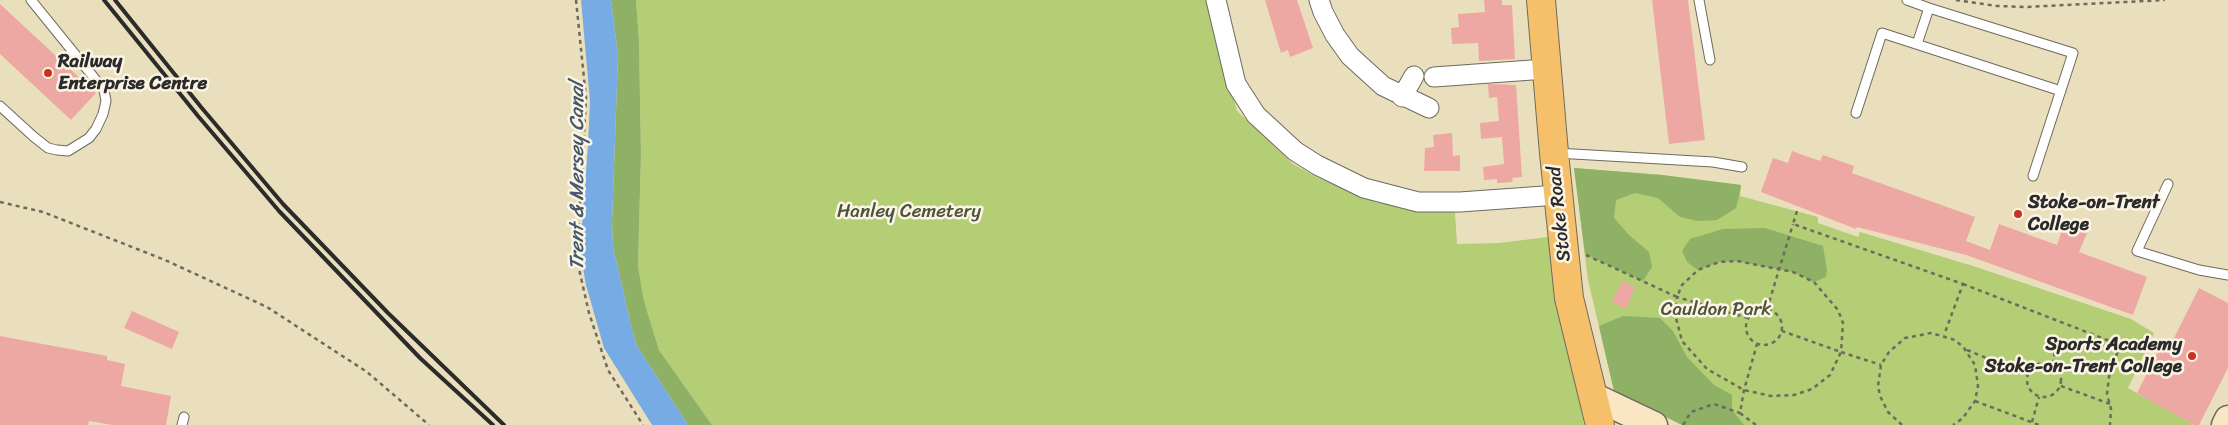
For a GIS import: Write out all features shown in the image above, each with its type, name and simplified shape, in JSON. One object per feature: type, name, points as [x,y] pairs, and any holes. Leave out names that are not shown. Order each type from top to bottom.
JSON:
[{"type":"main road","name":"Stoke Road","points":[[1541,0],[1569,298],[1601,425]]},
{"type":"street","points":[[1216,0],[1236,84],[1256,115],[1295,151],[1318,165],[1364,188],[1418,202],[1460,202],[1558,195]]},
{"type":"street","points":[[1320,0],[1323,12],[1335,35],[1350,56],[1383,86],[1402,97],[1429,108]]},
{"type":"street","points":[[1434,76],[1546,69]]},
{"type":"street","points":[[1402,97],[1414,76]]},
{"type":"street","points":[[1593,396],[1649,423]]},
{"type":"street","points":[[2225,425],[2228,419]]},
{"type":"street","points":[[1601,425],[1649,423]]},
{"type":"lane","points":[[0,106],[48,148],[68,151],[76,148],[88,138],[96,129],[103,114],[106,101],[104,90],[31,0]]},
{"type":"lane","points":[[1699,0],[1710,60]]},
{"type":"lane","points":[[1907,0],[2073,53],[2033,176]]},
{"type":"lane","points":[[1917,44],[1929,8]]},
{"type":"lane","points":[[1856,113],[1882,33],[2061,91]]},
{"type":"lane","points":[[1554,153],[1713,162],[1742,167]]},
{"type":"lane","points":[[2168,184],[2137,251],[2199,270],[2228,275]]},
{"type":"path","points":[[576,0],[586,98],[577,260],[589,314],[608,370],[643,425]]},
{"type":"path","points":[[1956,0],[2026,7],[2165,0]]},
{"type":"path","points":[[0,202],[43,212],[165,260],[268,307],[367,372],[429,425]]},
{"type":"path","points":[[1768,309],[1797,211]]},
{"type":"path","points":[[1793,224],[1963,284],[2120,345],[2109,377],[2107,394],[2110,404],[2110,425]]},
{"type":"path","points":[[1562,235],[1585,254],[1677,297],[1748,318]]},
{"type":"path","points":[[1737,261],[1780,269],[1814,282],[1838,310],[1843,323],[1841,352],[1830,375],[1812,389],[1794,396],[1771,396],[1744,390],[1707,369],[1682,341],[1676,318],[1677,297],[1682,285],[1698,270],[1708,265],[1737,261]]},
{"type":"path","points":[[1944,335],[1963,284]]},
{"type":"path","points":[[1768,309],[1778,315],[1783,325],[1782,331],[1774,343],[1768,345],[1758,344],[1749,337],[1746,330],[1748,318],[1755,311],[1768,309]]},
{"type":"path","points":[[1782,331],[1881,365]]},
{"type":"path","points":[[1902,425],[1888,412],[1880,396],[1878,386],[1881,365],[1889,352],[1904,338],[1931,332],[1944,335],[1966,349],[2028,375]]},
{"type":"path","points":[[1740,413],[1744,390],[1758,344]]},
{"type":"path","points":[[1953,425],[1963,418],[1974,401],[1978,386],[1975,365],[1966,349]]},
{"type":"path","points":[[2052,364],[2055,352]]},
{"type":"path","points":[[2040,363],[2052,364],[2060,374],[2061,386],[2051,396],[2039,397],[2028,387],[2028,375],[2034,366],[2040,363]]},
{"type":"path","points":[[2061,386],[2110,404]]},
{"type":"path","points":[[2032,422],[2039,397]]},
{"type":"path","points":[[1974,401],[2039,425]]},
{"type":"path","points":[[1683,425],[1691,412],[1714,404],[1740,413],[1756,425]]},
{"type":"path","points":[[2027,425],[2028,421]]},
{"type":"green space","points":[[611,0],[636,0],[639,42],[641,155],[638,266],[644,301],[659,350],[712,425],[688,425],[637,346],[632,330],[613,247],[612,223],[618,55]]},
{"type":"green space","name":"Hanley Cemetery","points":[[636,0],[1209,0],[1237,111],[1293,164],[1318,178],[1375,202],[1423,211],[1455,212],[1457,244],[1499,243],[1548,237],[1584,425],[712,425],[659,350],[644,301],[638,266],[641,155],[639,42]]},
{"type":"green space","name":"Cauldon Park","points":[[1574,168],[1662,175],[1741,185],[1740,196],[1818,217],[1818,223],[1858,237],[1860,232],[1973,266],[2131,319],[2154,333],[2128,388],[2194,425],[1682,425],[1614,391],[1588,280]]},
{"type":"green space","points":[[1574,168],[1662,175],[1741,185],[1736,208],[1717,220],[1698,221],[1680,217],[1658,198],[1635,193],[1616,200],[1614,218],[1629,235],[1649,252],[1652,267],[1643,281],[1585,254]]},
{"type":"green space","points":[[1765,228],[1823,246],[1827,270],[1826,277],[1814,282],[1793,272],[1737,261],[1719,262],[1698,270],[1687,262],[1682,251],[1690,239],[1723,229]]},
{"type":"green space","points":[[1623,316],[1660,318],[1673,331],[1687,357],[1714,385],[1732,395],[1732,410],[1744,425],[1682,425],[1614,391],[1599,326]]},
{"type":"water","points":[[581,0],[611,0],[618,55],[612,223],[613,247],[632,330],[637,346],[688,425],[652,425],[604,348],[586,285],[580,251],[590,101]]},
{"type":"building","points":[[1265,0],[1297,0],[1313,48],[1290,57],[1288,50],[1281,53]]},
{"type":"building","points":[[1484,0],[1502,0],[1502,5],[1512,5],[1515,59],[1479,61],[1478,43],[1452,44],[1451,28],[1459,27],[1458,14],[1485,12]]},
{"type":"building","points":[[1652,0],[1688,0],[1705,140],[1669,144]]},
{"type":"building","name":"Railway Enterprise Centre","points":[[0,4],[96,93],[71,120],[0,54]]},
{"type":"building","points":[[1488,84],[1516,85],[1522,177],[1512,178],[1513,182],[1497,183],[1497,179],[1484,180],[1483,167],[1504,164],[1502,137],[1481,139],[1480,123],[1499,121],[1497,97],[1489,98]]},
{"type":"building","points":[[1452,133],[1453,156],[1460,155],[1460,171],[1424,171],[1425,148],[1434,147],[1433,135]]},
{"type":"building","points":[[1792,151],[1820,161],[1823,155],[1854,166],[1852,173],[1975,217],[1966,241],[1990,250],[1999,224],[2057,245],[2064,224],[2087,233],[2079,252],[2147,277],[2133,315],[1966,255],[1857,227],[1856,229],[1761,192],[1773,158],[1788,163]]},
{"type":"building","points":[[1622,281],[1635,287],[1626,309],[1612,302]]},
{"type":"building","name":"Sports Academy Stoke-on-Trent College","points":[[2199,288],[2228,303],[2228,368],[2199,425],[2194,425],[2137,393],[2164,340],[2171,344]]},
{"type":"building","points":[[132,311],[179,332],[172,349],[124,328]]},
{"type":"building","points":[[0,336],[107,356],[107,360],[125,364],[121,386],[171,396],[166,425],[112,425],[89,421],[88,425],[0,425]]},
{"type":"railway","points":[[104,0],[198,116],[279,211],[420,358],[493,425]]},
{"type":"railway","points":[[115,0],[201,107],[283,204],[388,313],[504,425]]},
{"type":"place","name":"Railway Enterprise Centre","points":[[48,73]]},
{"type":"place","name":"Stoke-on-Trent College","points":[[2018,214]]},
{"type":"place","name":"Sports Academy Stoke-on-Trent College","points":[[2192,356]]},
{"type":"water label","name":"Trent & Mersey Canal","points":[[578,176]]}]
